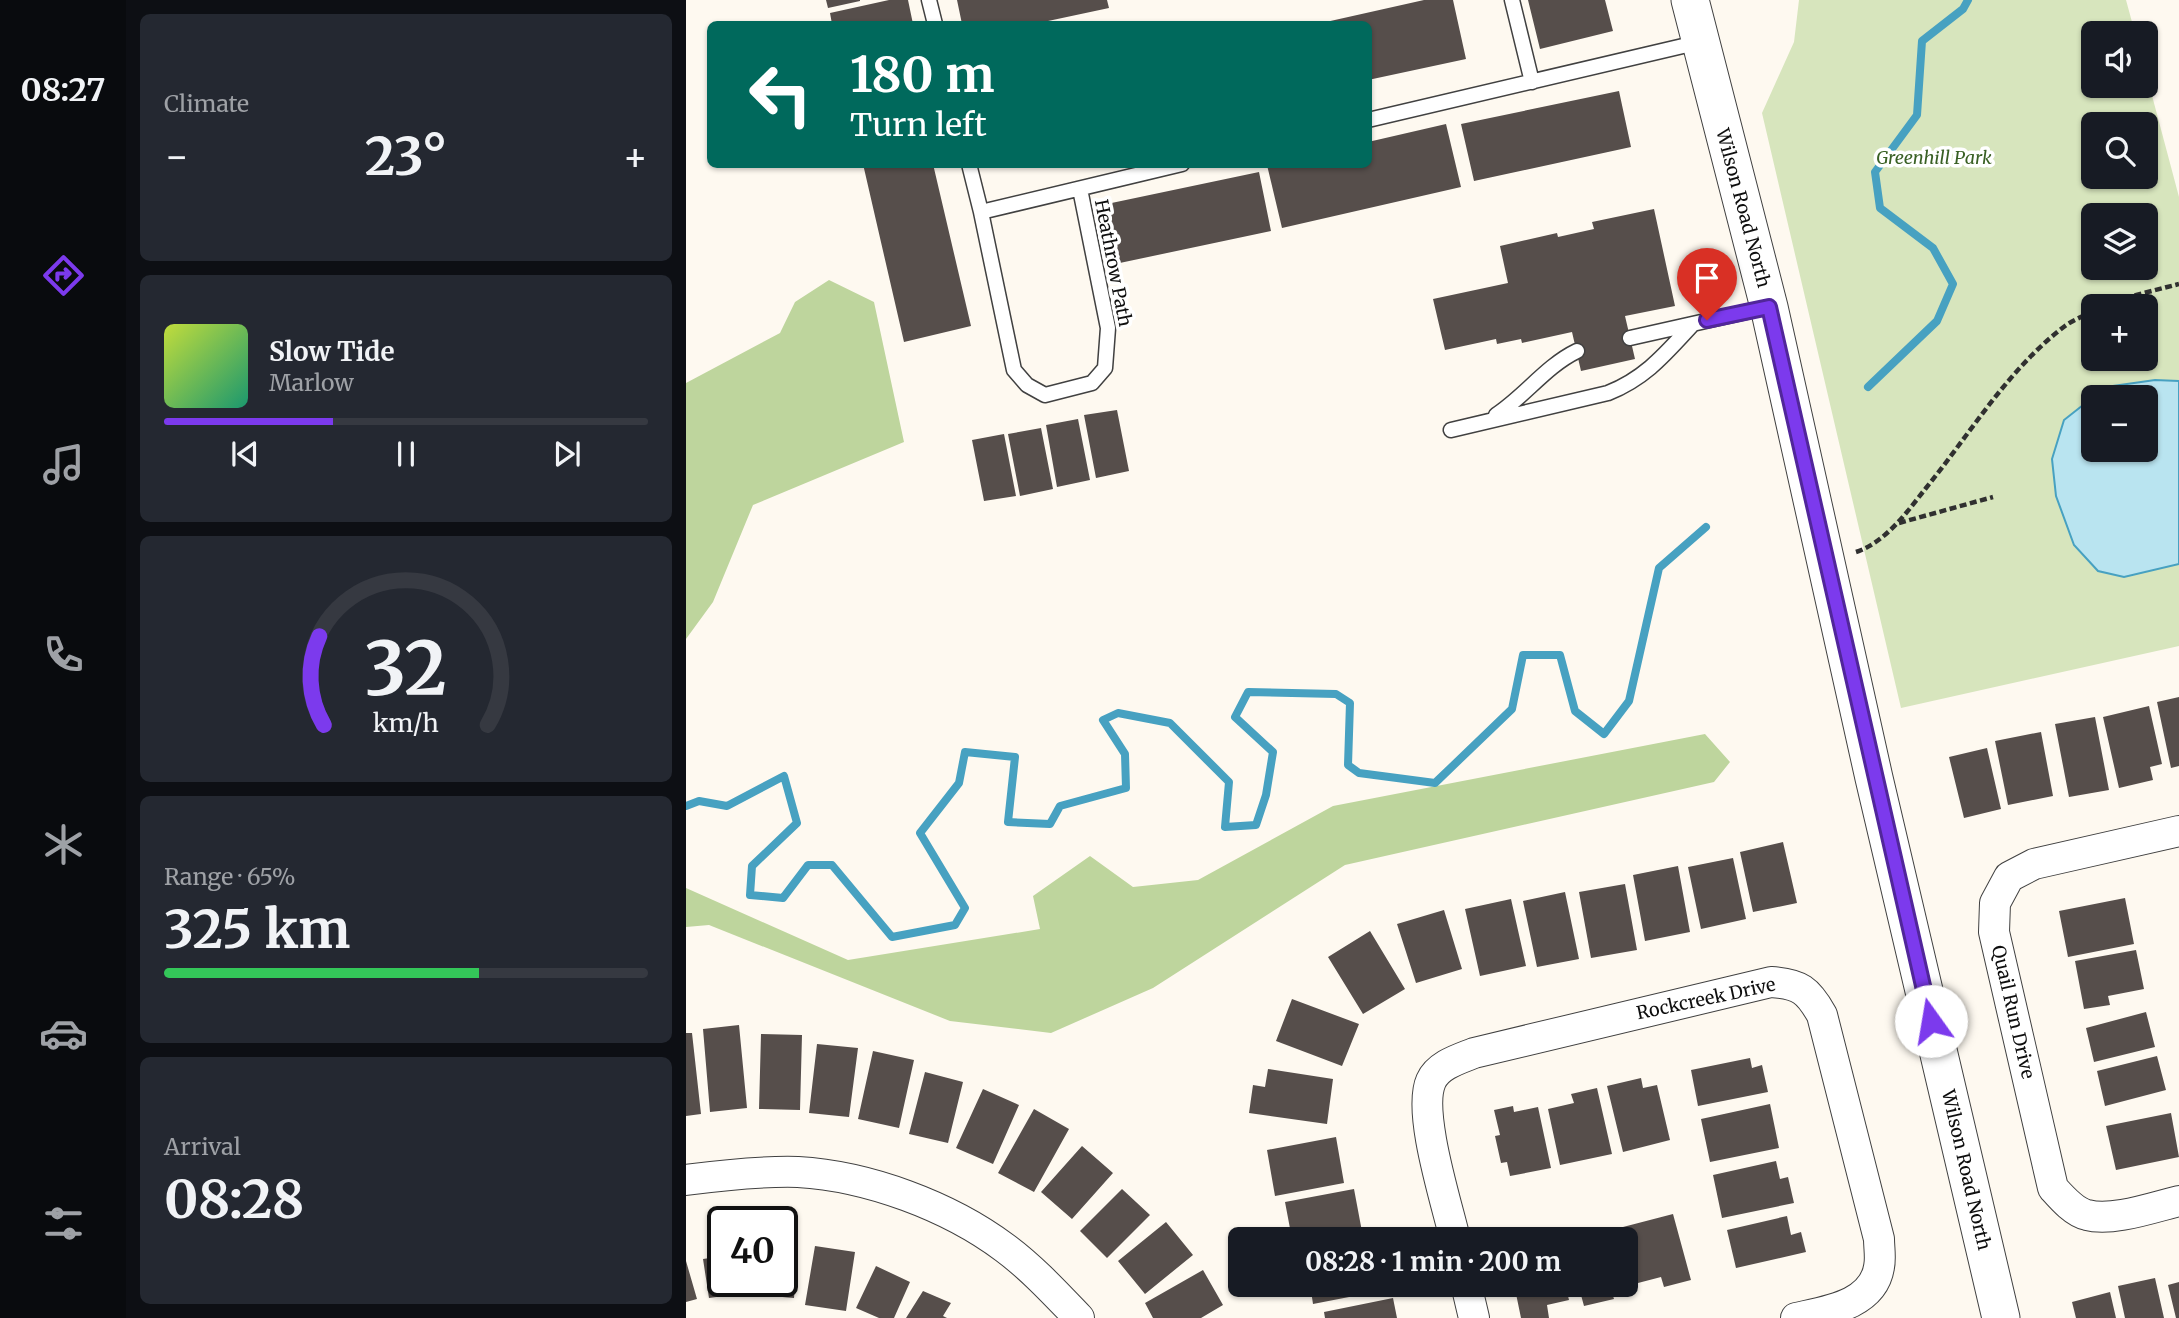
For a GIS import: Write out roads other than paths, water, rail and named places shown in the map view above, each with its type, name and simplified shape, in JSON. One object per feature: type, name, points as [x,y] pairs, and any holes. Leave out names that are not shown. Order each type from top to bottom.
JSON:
[{"type":"street","name":"Wilson Road North","points":[[1690,0],[1769,307],[2001,1318]]},
{"type":"street","name":"Quail Run Drive","points":[[2179,831],[2034,864],[2009,877],[1995,903],[1994,932],[2053,1188],[2067,1203],[2085,1215],[2104,1218],[2179,1201]]},
{"type":"street","name":"Rockcreek Drive","points":[[1452,1227],[1427,1122],[1426,1100],[1431,1079],[1450,1062],[1474,1052],[1771,982],[1791,984],[1810,995],[1822,1015],[1879,1239],[1879,1268],[1873,1283],[1856,1301],[1796,1318]]},
{"type":"street","points":[[686,1180],[748,1172],[799,1172],[850,1179],[943,1210],[1006,1249],[1079,1318]]},
{"type":"street","points":[[1469,1297],[1474,1318]]},
{"type":"lane","points":[[929,0],[934,21]]},
{"type":"lane","points":[[1512,0],[1532,82]]},
{"type":"lane","points":[[1372,119],[1700,42]]},
{"type":"lane","name":"Heathrow Path","points":[[970,168],[1014,370],[1027,385],[1045,395],[1092,383],[1105,368],[1108,328],[1080,189]]},
{"type":"lane","name":"Heathrow Path","points":[[981,212],[1166,168]]},
{"type":"lane","points":[[1630,338],[1769,307]]},
{"type":"lane","points":[[1451,430],[1608,393],[1627,386],[1643,376],[1693,324]]},
{"type":"lane","points":[[1488,421],[1516,402],[1563,357],[1577,351]]},
{"type":"water","points":[[2155,380],[2179,381],[2179,564],[2124,577],[2098,571],[2074,545],[2056,496],[2052,459],[2064,420],[2081,407],[2081,462],[2158,462],[2158,385],[2120,385]]},
{"type":"waterway","points":[[1868,387],[1937,321],[1953,284],[1933,248],[1880,208],[1875,172],[1917,115],[1922,41],[1963,9],[1968,0]]},
{"type":"waterway","points":[[686,806],[699,801],[727,806],[784,776],[797,823],[752,866],[750,895],[783,898],[808,865],[832,865],[892,937],[955,925],[965,908],[920,833],[959,783],[965,752],[1015,757],[1008,822],[1050,824],[1060,806],[1126,788],[1125,754],[1103,720],[1118,713],[1170,723],[1229,782],[1225,827],[1256,825],[1266,795],[1273,752],[1235,717],[1248,692],[1336,694],[1350,703],[1348,765],[1359,773],[1435,783],[1512,709],[1523,655],[1560,655],[1575,711],[1604,734],[1629,701],[1659,568],[1706,527]]},
{"type":"park label","name":"Greenhill Park","points":[[1934,158]]}]
